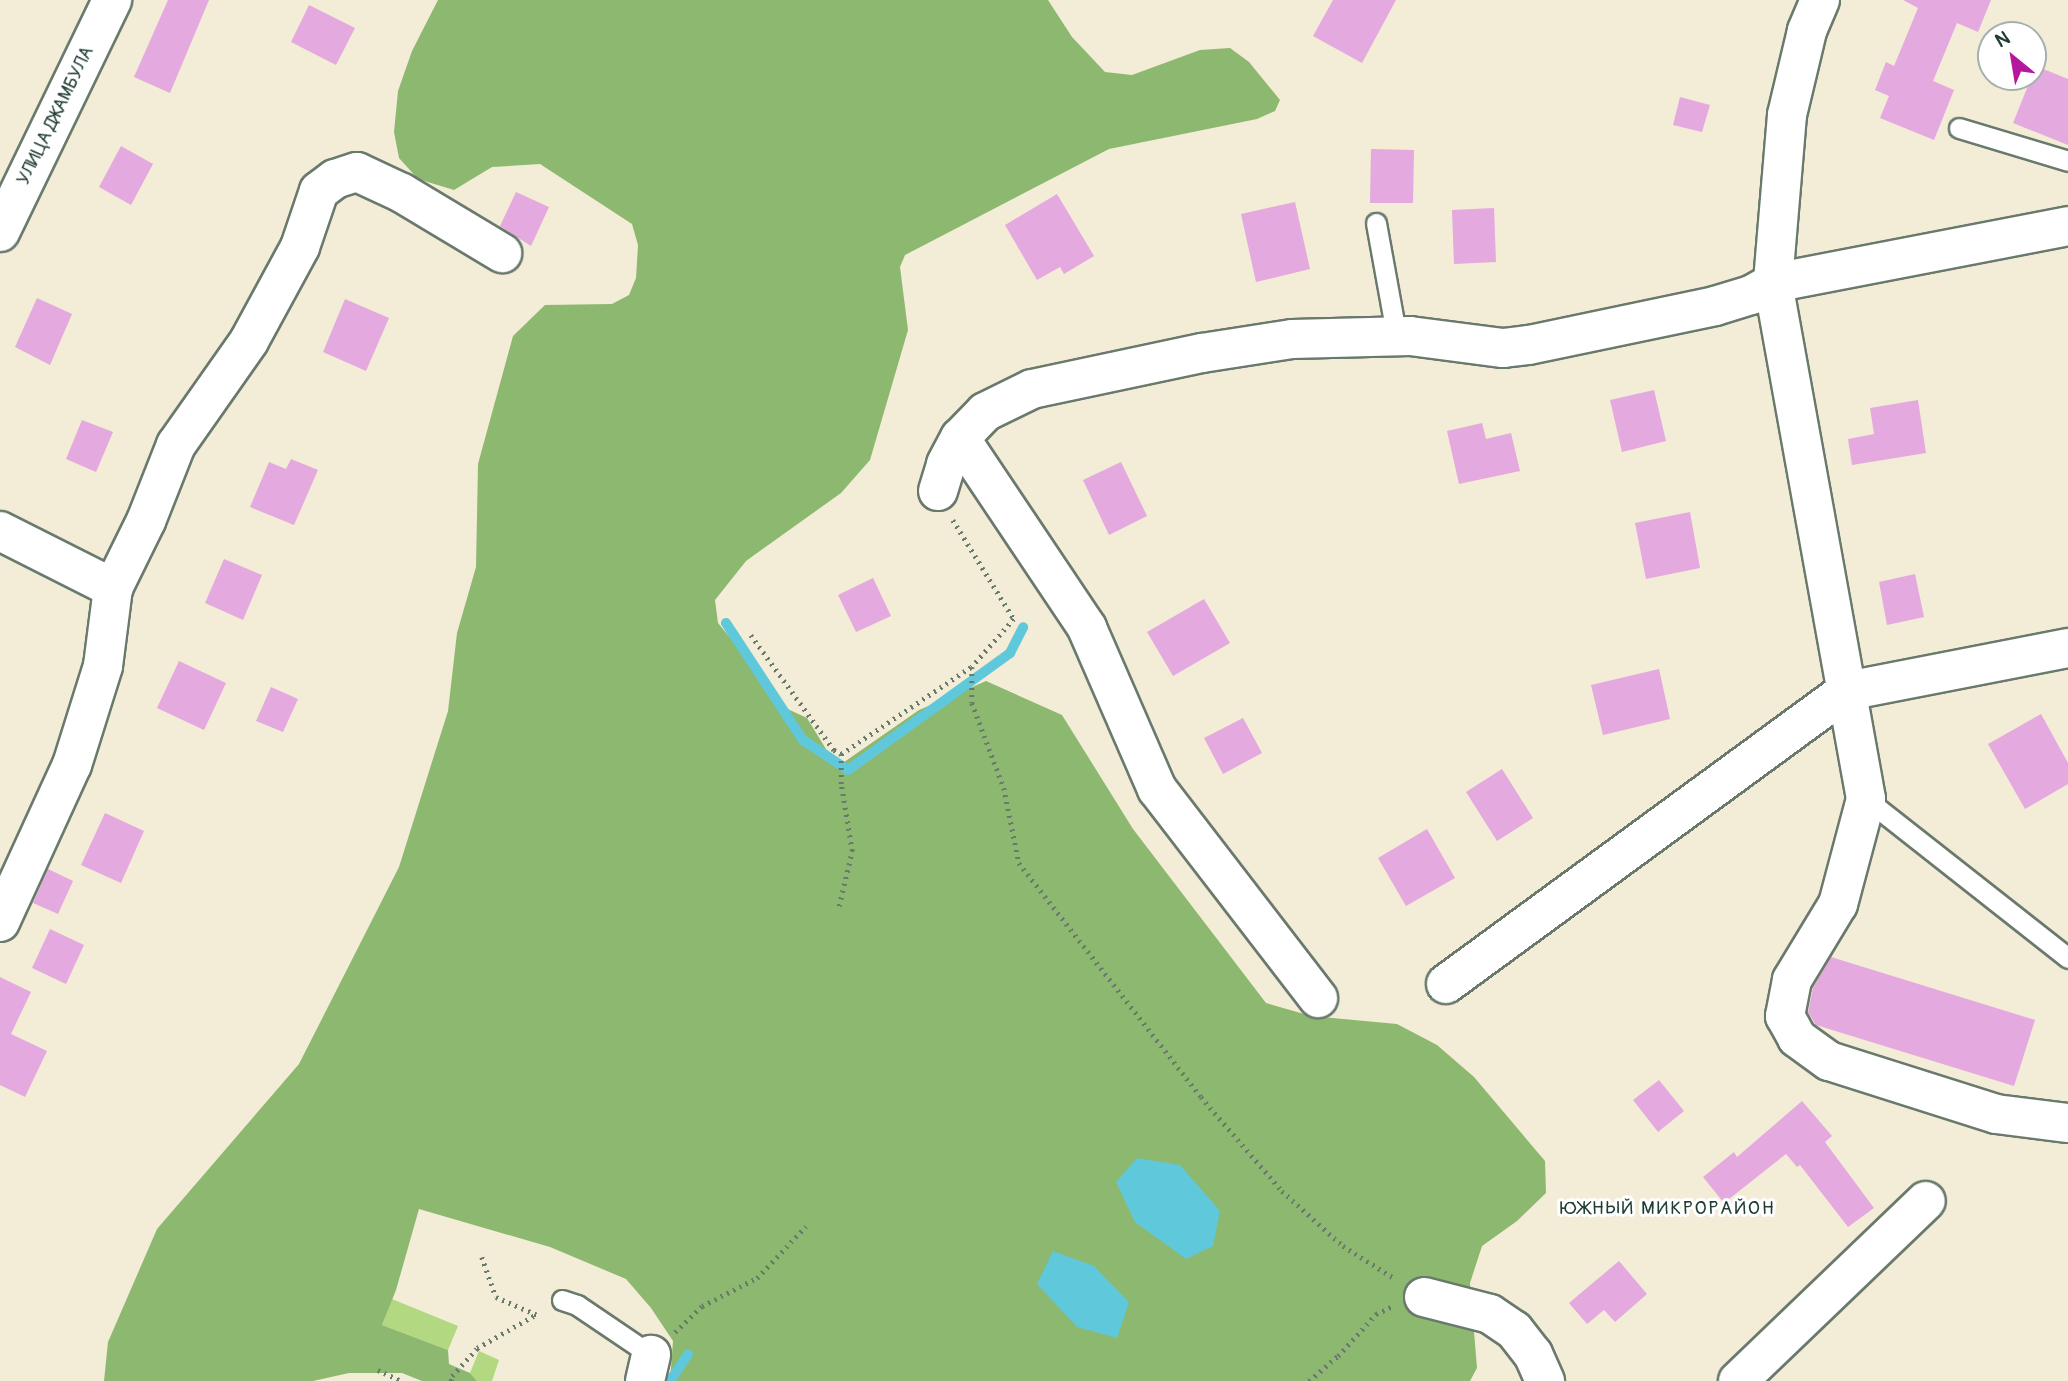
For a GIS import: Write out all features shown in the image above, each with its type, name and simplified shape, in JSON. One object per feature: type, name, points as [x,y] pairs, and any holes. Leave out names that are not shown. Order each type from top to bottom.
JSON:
[{"type":"street","name":"УЛИЦА ДЖАМБУЛА","points":[[0,232],[112,0]]},
{"type":"street","points":[[1820,0],[1807,31],[1787,115],[1773,284],[1866,799],[1838,904],[1792,980],[1785,1016],[1797,1038],[1829,1061],[1996,1114],[2068,1123]]},
{"type":"street","points":[[0,922],[72,765],[103,666],[113,588],[146,521],[176,445],[249,341],[300,247],[319,191],[335,178],[357,172],[401,193],[502,253]]},
{"type":"street","points":[[938,491],[946,464],[960,438],[985,412],[1032,389],[1202,353],[1292,339],[1433,337],[1503,348],[1529,345],[1714,306],[1751,295],[1773,284],[2068,226]]},
{"type":"street","points":[[960,438],[1087,628],[1157,789],[1318,998]]},
{"type":"street","points":[[0,531],[113,588]]},
{"type":"street","points":[[1446,984],[1847,691],[2068,648]]},
{"type":"street","points":[[1738,1381],[1926,1201]]},
{"type":"street","points":[[1424,1297],[1490,1314],[1514,1329],[1533,1354],[1545,1381]]},
{"type":"lane","points":[[1959,128],[2068,161]]},
{"type":"lane","points":[[1376,223],[1398,338]]},
{"type":"lane","points":[[1866,799],[2068,958]]},
{"type":"lane","points":[[562,1300],[577,1305],[648,1368]]},
{"type":"path","points":[[841,754],[972,667],[1014,619],[938,491]]},
{"type":"path","points":[[751,635],[834,750],[841,754]]},
{"type":"path","points":[[972,667],[972,702],[1004,788],[1019,863],[1200,1097],[1282,1191],[1343,1246],[1424,1297]]},
{"type":"path","points":[[839,906],[852,850],[841,784],[841,754]]},
{"type":"path","points":[[648,1368],[702,1306],[757,1278],[806,1226]]},
{"type":"path","points":[[482,1257],[496,1297]]},
{"type":"path","points":[[1309,1381],[1338,1356],[1376,1314],[1391,1306],[1424,1297]]},
{"type":"path","points":[[443,1381],[452,1379],[477,1348],[536,1314]]},
{"type":"path","points":[[378,1370],[402,1381]]},
{"type":"green space","points":[[438,0],[1048,0],[1072,37],[1105,72],[1132,75],[1200,50],[1230,48],[1249,62],[1280,100],[1275,111],[1257,119],[1109,149],[905,255],[900,267],[908,330],[870,460],[841,493],[746,561],[715,600],[718,623],[751,663],[779,705],[807,718],[837,767],[919,710],[986,681],[1062,715],[1133,829],[1266,1003],[1311,1016],[1397,1024],[1437,1045],[1474,1077],[1545,1161],[1546,1193],[1517,1221],[1482,1246],[1470,1283],[1477,1368],[1470,1381],[670,1381],[673,1341],[651,1308],[626,1279],[550,1247],[419,1209],[396,1290],[382,1325],[448,1350],[449,1364],[470,1373],[477,1381],[422,1381],[402,1373],[349,1373],[313,1381],[104,1381],[108,1342],[157,1229],[299,1064],[399,867],[448,711],[457,633],[476,567],[478,464],[513,336],[545,305],[612,304],[629,295],[636,278],[638,245],[632,224],[540,164],[492,167],[454,190],[418,179],[399,158],[394,132],[398,91],[412,51]]},
{"type":"green space","points":[[392,1299],[458,1326],[448,1350],[382,1325]]},
{"type":"green space","points":[[479,1351],[499,1360],[492,1381],[477,1381],[470,1373]]},
{"type":"water","points":[[1137,1158],[1180,1165],[1220,1211],[1213,1246],[1186,1259],[1135,1222],[1116,1182]]},
{"type":"water","points":[[1053,1251],[1094,1266],[1129,1302],[1117,1338],[1077,1327],[1037,1284]]},
{"type":"building","points":[[168,0],[209,0],[170,93],[134,77]]},
{"type":"building","points":[[1333,0],[1396,0],[1362,63],[1313,36]]},
{"type":"building","points":[[1903,0],[1991,0],[1982,21],[1977,21],[1977,32],[1957,23],[1933,81],[1954,90],[1934,140],[1880,118],[1889,96],[1875,90],[1886,62],[1894,66],[1918,8]]},
{"type":"building","points":[[309,5],[355,28],[336,65],[291,42]]},
{"type":"building","points":[[2047,70],[2068,79],[2068,145],[2013,123],[2026,91],[2047,91]]},
{"type":"building","points":[[1680,97],[1710,105],[1702,132],[1673,125]]},
{"type":"building","points":[[121,146],[153,164],[131,205],[99,187]]},
{"type":"building","points":[[1371,149],[1414,150],[1413,203],[1370,203]]},
{"type":"building","points":[[516,192],[549,207],[531,246],[500,226]]},
{"type":"building","points":[[1057,194],[1094,256],[1064,274],[1060,267],[1037,280],[1005,225]]},
{"type":"building","points":[[1295,202],[1310,269],[1256,282],[1241,214]]},
{"type":"building","points":[[1494,208],[1496,262],[1454,264],[1452,210]]},
{"type":"building","points":[[37,298],[72,314],[50,365],[15,347]]},
{"type":"building","points":[[345,299],[389,318],[366,371],[323,352]]},
{"type":"building","points":[[1654,390],[1666,441],[1622,452],[1610,400]]},
{"type":"building","points":[[1918,400],[1926,453],[1852,465],[1848,439],[1874,434],[1870,408]]},
{"type":"building","points":[[82,420],[113,432],[96,472],[66,459]]},
{"type":"building","points":[[1482,423],[1486,439],[1511,433],[1520,471],[1459,484],[1447,431]]},
{"type":"building","points":[[291,459],[318,470],[294,525],[250,507],[269,462],[286,469]]},
{"type":"building","points":[[1121,462],[1147,516],[1109,535],[1083,480]]},
{"type":"building","points":[[1690,512],[1700,568],[1646,579],[1635,523]]},
{"type":"building","points":[[224,559],[262,575],[243,620],[205,603]]},
{"type":"building","points":[[1915,574],[1924,617],[1887,625],[1879,582]]},
{"type":"building","points":[[873,578],[891,616],[856,632],[838,595]]},
{"type":"building","points":[[1204,599],[1230,643],[1173,676],[1147,632]]},
{"type":"building","points":[[179,661],[226,683],[204,730],[157,708]]},
{"type":"building","points":[[1659,669],[1670,719],[1603,735],[1591,685]]},
{"type":"building","points":[[271,687],[298,699],[283,732],[256,721]]},
{"type":"building","points":[[2041,714],[2068,763],[2068,784],[2025,809],[1988,744]]},
{"type":"building","points":[[1243,718],[1262,753],[1223,774],[1204,738]]},
{"type":"building","points":[[1502,769],[1533,818],[1497,841],[1466,792]]},
{"type":"building","points":[[105,813],[144,831],[121,883],[81,865]]},
{"type":"building","points":[[1427,829],[1455,878],[1406,906],[1378,858]]},
{"type":"building","points":[[48,869],[73,881],[58,914],[33,903]]},
{"type":"building","points":[[50,929],[84,945],[66,984],[32,968]]},
{"type":"building","points":[[1831,957],[2035,1020],[2014,1086],[1816,1025],[1808,1012],[1813,988]]},
{"type":"building","points":[[0,977],[31,992],[11,1034],[47,1051],[25,1097],[0,1085]]},
{"type":"building","points":[[1659,1080],[1684,1111],[1658,1132],[1633,1100]]},
{"type":"building","points":[[1802,1101],[1832,1136],[1825,1142],[1874,1208],[1848,1227],[1800,1165],[1797,1167],[1786,1154],[1724,1203],[1703,1177],[1734,1152],[1737,1157]]},
{"type":"building","points":[[1619,1261],[1647,1294],[1615,1322],[1604,1310],[1587,1324],[1569,1303]]},
{"type":"waterway","points":[[726,623],[803,740],[848,770],[1010,653],[1023,627]]},
{"type":"waterway","points":[[670,1381],[688,1354]]},
{"type":"district","name":"ЮЖНЫЙ МИКРОРАЙОН","points":[[1668,1209]]}]
